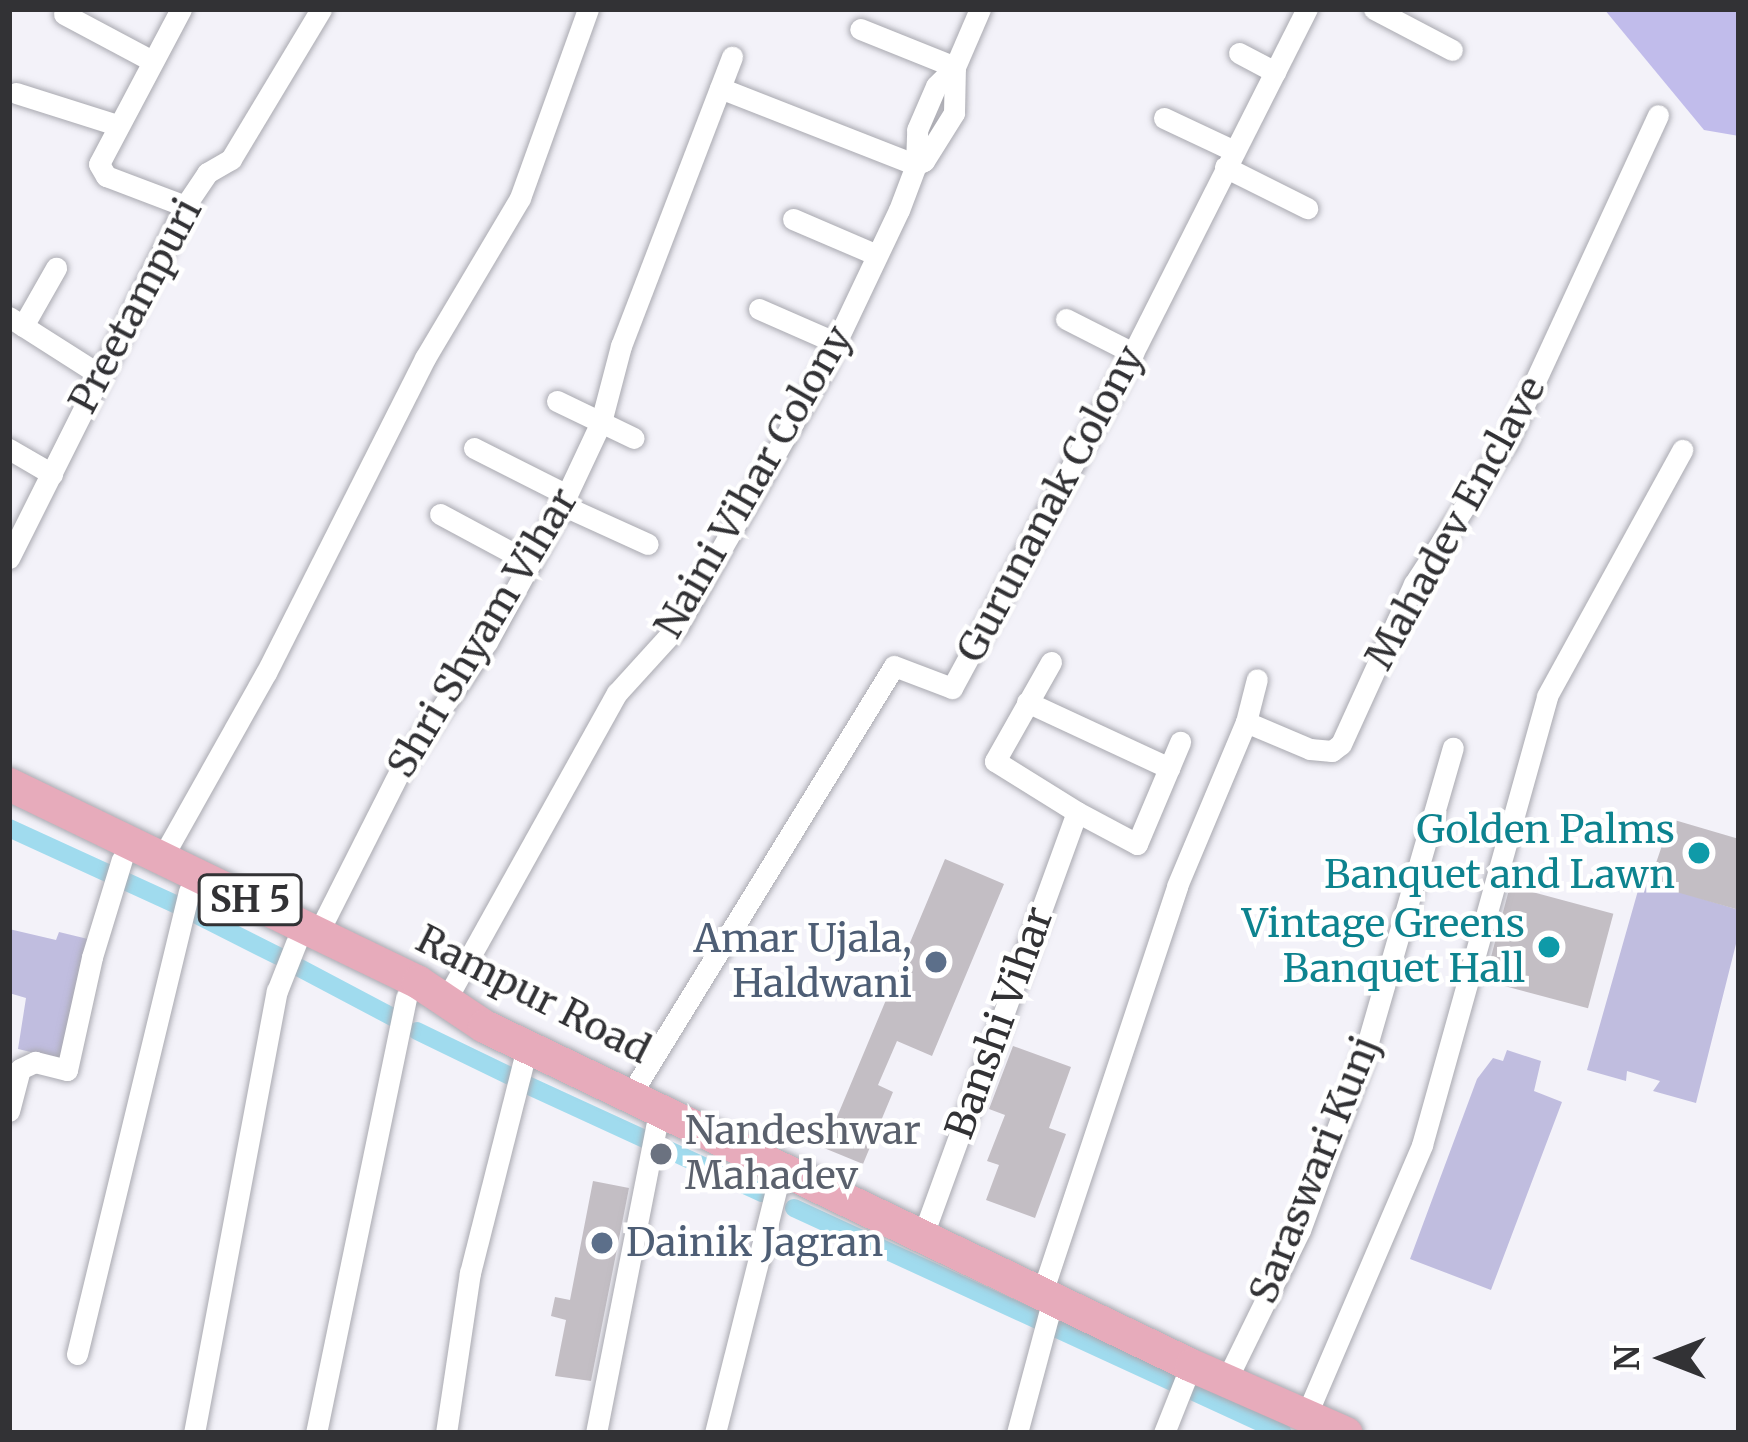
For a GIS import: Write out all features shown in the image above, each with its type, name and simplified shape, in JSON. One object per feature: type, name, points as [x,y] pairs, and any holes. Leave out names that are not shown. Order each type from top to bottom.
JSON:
[{"type":"main road","name":"Rampur Road","points":[[9,784],[162,858],[307,938],[447,998],[484,1027],[527,1047],[649,1121],[782,1167],[923,1235],[1046,1310],[1183,1381],[1226,1381],[1321,1426]]},
{"type":"main road","points":[[9,805],[118,870],[189,891],[307,938],[406,997],[484,1027]]},
{"type":"street","points":[[181,9],[117,125],[101,171],[185,206]]},
{"type":"street","name":"Preetampuri","points":[[9,558],[185,206],[208,173],[232,159],[321,9]]},
{"type":"street","points":[[162,858],[266,673],[425,358],[520,198],[587,9]]},
{"type":"street","name":"Naini Vihar Colony","points":[[447,998],[617,693],[677,627],[837,343],[916,165],[917,130],[936,86],[955,68],[980,9]]},
{"type":"street","name":"Gurunanak Colony","points":[[649,1121],[894,666],[952,688],[1132,353],[1307,9]]},
{"type":"street","points":[[1374,9],[1452,50]]},
{"type":"street","points":[[64,14],[152,61]]},
{"type":"street","points":[[860,29],[955,68]]},
{"type":"street","points":[[1239,53],[1275,72]]},
{"type":"street","name":"Shri Shyam Vihar","points":[[194,1433],[277,991],[404,763],[488,642],[564,500],[601,422],[621,346],[731,57]]},
{"type":"street","points":[[720,88],[916,165]]},
{"type":"street","points":[[16,93],[117,125]]},
{"type":"street","name":"Mahadev Enclave","points":[[1246,722],[1310,749],[1332,751],[1341,744],[1414,584],[1508,442],[1658,115]]},
{"type":"street","points":[[1164,118],[1307,208]]},
{"type":"street","points":[[793,219],[877,255]]},
{"type":"street","points":[[56,268],[16,321],[98,374]]},
{"type":"street","points":[[759,309],[837,343]]},
{"type":"street","points":[[1066,319],[1132,353]]},
{"type":"street","points":[[557,400],[634,438]]},
{"type":"street","points":[[474,448],[648,544]]},
{"type":"street","points":[[9,449],[52,474]]},
{"type":"street","points":[[1321,1426],[1422,1145],[1547,696],[1682,450]]},
{"type":"street","points":[[440,514],[530,563]]},
{"type":"street","points":[[1051,662],[995,760],[1077,812],[1137,844],[1180,742]]},
{"type":"street","points":[[1017,1433],[1046,1310],[1177,886],[1246,722],[1257,679]]},
{"type":"street","points":[[1027,702],[1169,768]]},
{"type":"street","name":"Saraswari Kunj","points":[[1226,1381],[1300,1230],[1363,1059],[1454,748]]},
{"type":"street","name":"Banshi Vihar","points":[[923,1235],[1077,812]]},
{"type":"street","points":[[9,1111],[20,1069],[34,1062],[68,1070],[118,870]]},
{"type":"street","points":[[77,1354],[99,1245],[189,891]]},
{"type":"street","points":[[316,1433],[406,997]]},
{"type":"street","points":[[446,1433],[470,1273],[527,1047]]},
{"type":"street","points":[[596,1433],[649,1121]]},
{"type":"street","points":[[715,1433],[782,1167]]},
{"type":"street","points":[[1164,1433],[1183,1381]]},
{"type":"shaded area","points":[[1604,9],[1739,9],[1739,136],[1704,130]]},
{"type":"shaded area","points":[[1641,880],[1739,910],[1739,932],[1696,1103],[1653,1091],[1660,1081],[1627,1071],[1626,1081],[1587,1070]]},
{"type":"shaded area","points":[[9,929],[56,940],[59,932],[92,940],[65,1060],[18,1049],[26,998],[9,993]]},
{"type":"shaded area","points":[[1507,1050],[1541,1061],[1534,1091],[1562,1102],[1491,1290],[1410,1259],[1477,1079],[1493,1058],[1503,1061]]},
{"type":"building","name":"Golden Palms Banquet and Lawn","points":[[1671,819],[1739,839],[1739,910],[1659,887],[1665,869],[1655,866]]},
{"type":"building","name":"Amar Ujala, Haldwani","points":[[945,859],[1004,884],[932,1056],[897,1041],[878,1085],[893,1092],[863,1164],[824,1148]]},
{"type":"building","name":"Vintage Greens Banquet Hall","points":[[1510,886],[1613,914],[1588,1008],[1485,981]]},
{"type":"building","points":[[1013,1046],[1071,1067],[1049,1128],[1066,1134],[1035,1218],[986,1200],[999,1165],[987,1161],[1005,1115],[989,1109]]},
{"type":"building","name":"Dainik Jagran","points":[[593,1181],[629,1188],[591,1381],[555,1376],[566,1320],[551,1316],[555,1297],[570,1300]]},
{"type":"waterway","points":[[9,828],[177,905]]},
{"type":"waterway","points":[[189,911],[278,956]]},
{"type":"waterway","points":[[296,966],[398,1020]]},
{"type":"waterway","points":[[417,1031],[510,1076]]},
{"type":"waterway","points":[[525,1084],[762,1193]]},
{"type":"waterway","points":[[794,1208],[1283,1433]]},
{"type":"place","name":"Golden Palms Banquet and Lawn","points":[[1699,853]]},
{"type":"place","name":"Vintage Greens Banquet Hall","points":[[1549,947]]},
{"type":"place","name":"Amar Ujala, Haldwani","points":[[936,962]]},
{"type":"place","name":"Nandeshwar Mahadev","points":[[661,1154]]},
{"type":"place","name":"Dainik Jagran","points":[[602,1243]]}]
